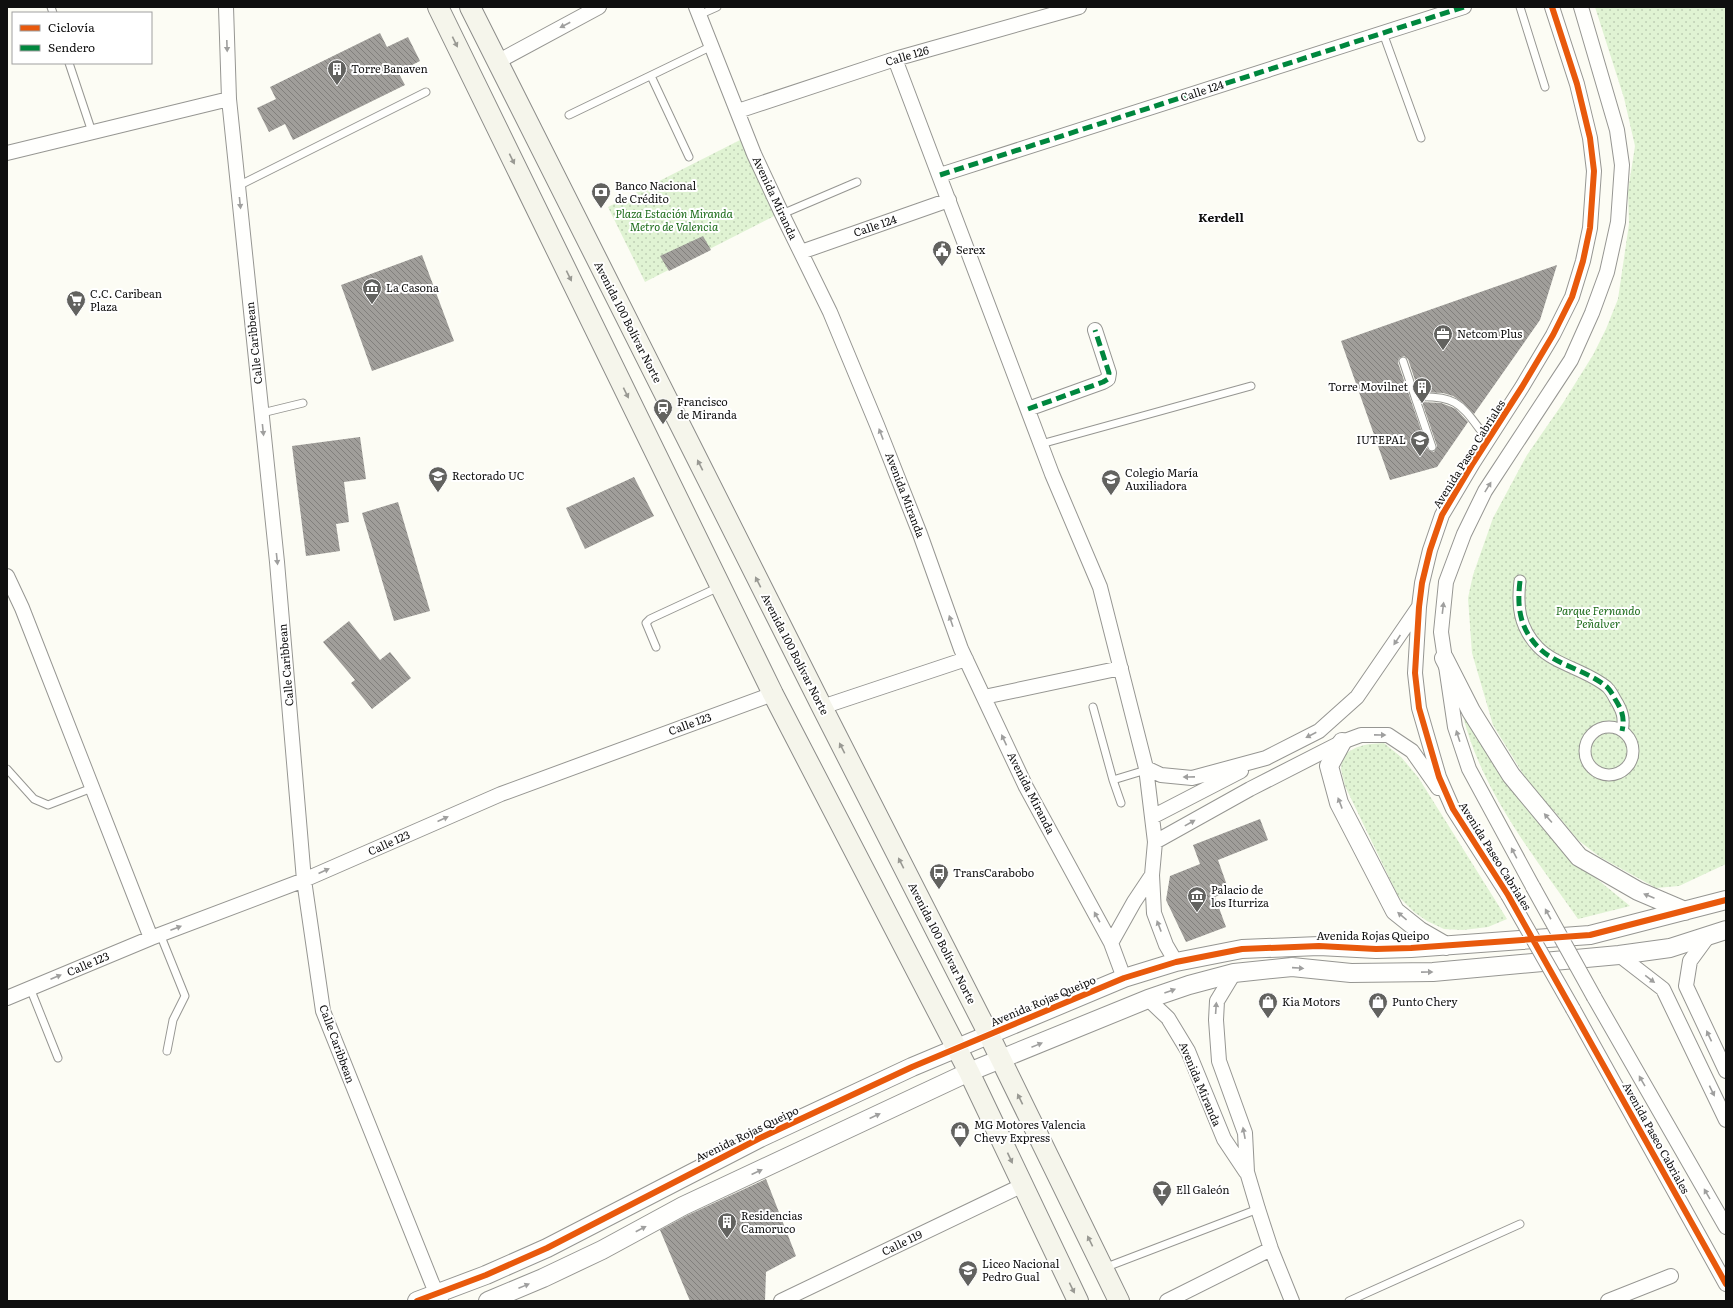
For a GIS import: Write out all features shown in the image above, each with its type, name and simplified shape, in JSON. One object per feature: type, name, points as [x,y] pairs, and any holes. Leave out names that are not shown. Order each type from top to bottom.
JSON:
[{"type":"main road","points":[[438,7],[773,694],[957,1048],[1078,1301]]},
{"type":"main road","name":"Avenida 100 Bolívar Norte","points":[[470,7],[822,707],[989,1035],[1119,1301]]},
{"type":"street","name":"Calle Caribbean","points":[[226,7],[229,99],[277,562],[304,880],[323,1011],[432,1283],[439,1297]]},
{"type":"street","points":[[497,62],[599,7]]},
{"type":"street","name":"Calle 126","points":[[738,111],[896,59],[1079,7]]},
{"type":"street","name":"Calle 124","points":[[940,175],[1464,7]]},
{"type":"street","name":"Avenida Paseo Cabriales","points":[[1552,7],[1577,84],[1590,138],[1594,171],[1590,228],[1583,261],[1572,297],[1553,335],[1442,515],[1430,550],[1422,583],[1419,608],[1415,673],[1419,708],[1439,777],[1453,809],[1508,895],[1726,1284]]},
{"type":"street","name":"Avenida Paseo Cabriales","points":[[1581,7],[1617,130],[1622,165],[1618,222],[1607,272],[1592,313],[1571,360],[1485,491],[1464,534],[1446,582],[1441,632],[1444,658],[1455,727],[1469,769],[1594,997],[1726,1227]]},
{"type":"street","name":"Avenida Miranda","points":[[697,11],[754,154],[830,312],[877,425],[920,534],[966,659],[1026,787],[1111,943],[1124,978]]},
{"type":"street","points":[[896,59],[1041,444],[1100,587],[1146,769],[1156,842],[1152,875],[1154,913],[1166,945],[1176,962]]},
{"type":"street","points":[[7,153],[229,99]]},
{"type":"street","name":"Calle 124","points":[[801,252],[949,200]]},
{"type":"street","points":[[1028,410],[1108,379],[1109,373],[1095,330]]},
{"type":"street","points":[[7,576],[22,608],[92,788],[156,936]]},
{"type":"street","points":[[1520,581],[1518,602],[1521,620],[1529,636],[1538,648],[1553,658],[1585,673],[1607,687],[1622,710],[1624,722],[1622,731]]},
{"type":"street","points":[[1152,817],[1319,731],[1357,697],[1419,608]]},
{"type":"street","points":[[1444,658],[1471,711],[1511,775],[1579,857],[1638,891],[1685,911]]},
{"type":"street","points":[[822,707],[966,659]]},
{"type":"street","points":[[984,697],[1121,668]]},
{"type":"street","name":"Calle 123","points":[[7,998],[156,936],[304,880],[501,794],[773,694]]},
{"type":"street","points":[[1604,727],[1614,727],[1622,731],[1629,737],[1632,746],[1632,755],[1629,764],[1622,771],[1613,774],[1604,774],[1596,770],[1589,764],[1585,755],[1585,746],[1589,737],[1604,727]]},
{"type":"street","points":[[1156,842],[1250,789],[1342,742],[1360,735],[1388,735],[1412,751],[1453,809]]},
{"type":"street","points":[[1342,742],[1329,766],[1339,803],[1395,911],[1420,931],[1446,946]]},
{"type":"street","points":[[1146,769],[1161,775],[1192,778],[1266,758]]},
{"type":"street","points":[[1111,943],[1134,902],[1152,875]]},
{"type":"street","name":"Avenida Rojas Queipo","points":[[417,1301],[439,1297],[547,1248],[760,1138],[957,1048],[1124,978],[1176,962],[1242,949],[1319,946],[1376,949],[1446,946],[1590,935],[1723,901]]},
{"type":"street","points":[[488,1301],[543,1278],[602,1250],[683,1206],[969,1072],[1148,999],[1189,984],[1234,974],[1292,967],[1351,973],[1433,972],[1619,956],[1670,948],[1718,933]]},
{"type":"street","points":[[1718,933],[1690,961],[1686,986],[1726,1071]]},
{"type":"street","points":[[1619,956],[1663,989],[1726,1120]]},
{"type":"street","name":"Avenida Miranda","points":[[1234,974],[1217,1001],[1216,1020],[1219,1061],[1244,1133],[1246,1172],[1271,1249],[1292,1301]]},
{"type":"street","name":"Avenida Miranda","points":[[1148,999],[1168,1018],[1188,1051],[1224,1139],[1246,1172]]},
{"type":"street","name":"Calle 119","points":[[781,1301],[1023,1186]]},
{"type":"street","points":[[1167,1301],[1271,1249]]},
{"type":"street","points":[[1608,1301],[1671,1276]]},
{"type":"lane","points":[[697,11],[717,7]]},
{"type":"lane","points":[[1520,7],[1545,87]]},
{"type":"lane","points":[[1383,33],[1421,138]]},
{"type":"lane","points":[[569,115],[712,46]]},
{"type":"lane","points":[[69,64],[92,132]]},
{"type":"lane","points":[[651,76],[689,157]]},
{"type":"lane","points":[[238,186],[426,92]]},
{"type":"lane","points":[[782,214],[857,182]]},
{"type":"lane","points":[[1403,361],[1432,446]]},
{"type":"lane","points":[[1041,444],[1251,386]]},
{"type":"lane","points":[[1415,397],[1436,396],[1450,400],[1461,406],[1488,440]]},
{"type":"lane","points":[[262,413],[303,403]]},
{"type":"lane","points":[[656,647],[646,623],[650,619],[721,586]]},
{"type":"lane","points":[[1093,707],[1113,780],[1121,803]]},
{"type":"lane","points":[[7,769],[34,799],[48,805],[92,788]]},
{"type":"lane","points":[[1113,780],[1146,769]]},
{"type":"lane","points":[[156,936],[185,996],[173,1020],[167,1051]]},
{"type":"lane","points":[[30,988],[58,1058]]},
{"type":"lane","points":[[1103,1268],[1258,1209]]},
{"type":"lane","points":[[1349,1301],[1520,1224]]},
{"type":"green space","name":"Parque Fernando Peñalver","points":[[1595,7],[1726,7],[1726,864],[1679,886],[1656,888],[1600,857],[1578,840],[1555,812],[1533,790],[1493,725],[1472,653],[1468,598],[1473,575],[1493,518],[1527,455],[1563,403],[1593,355],[1606,329],[1618,299],[1629,224],[1628,191],[1635,146],[1624,98]]},
{"type":"green space","name":"Plaza Estación Miranda Metro de Valencia","points":[[742,139],[778,214],[645,282],[608,207]]},
{"type":"green space","points":[[1463,716],[1572,855],[1597,879],[1630,906],[1578,919],[1527,847],[1496,797],[1472,744]]},
{"type":"green space","points":[[1384,743],[1401,757],[1418,777],[1507,919],[1488,927],[1463,930],[1444,929],[1427,921],[1414,912],[1398,896],[1345,786],[1341,769],[1342,757],[1352,750],[1366,745]]},
{"type":"building","name":"Torre Banaven","points":[[380,33],[387,47],[408,37],[420,61],[398,72],[405,85],[293,140],[285,124],[269,132],[257,108],[276,99],[270,87]]},
{"type":"building","points":[[703,236],[711,250],[669,271],[660,256]]},
{"type":"building","points":[[422,255],[454,341],[372,371],[341,285]]},
{"type":"building","name":"Torre Movilnet","points":[[1557,265],[1540,320],[1474,414],[1462,402],[1453,396],[1443,393],[1419,392],[1408,359],[1404,356],[1399,358],[1398,363],[1428,450],[1434,452],[1437,446],[1422,402],[1441,403],[1456,409],[1468,422],[1437,467],[1390,480],[1341,341]]},
{"type":"building","points":[[360,437],[366,479],[344,482],[349,522],[336,524],[340,551],[306,556],[292,446]]},
{"type":"building","points":[[634,477],[654,516],[585,549],[566,508]]},
{"type":"building","points":[[398,502],[430,611],[394,621],[362,513]]},
{"type":"building","points":[[349,621],[380,660],[390,652],[411,678],[372,709],[351,683],[355,680],[323,642]]},
{"type":"building","name":"Palacio de los Iturriza","points":[[1260,819],[1268,840],[1218,860],[1229,891],[1215,897],[1226,927],[1186,942],[1166,900],[1170,876],[1200,864],[1193,845]]},
{"type":"building","name":"Residencias Camoruco","points":[[766,1179],[796,1256],[766,1272],[765,1301],[690,1301],[660,1230],[688,1215]]},
{"type":"marked path","points":[[940,175],[1464,7]]},
{"type":"marked path","points":[[1028,409],[1108,379],[1109,373],[1095,330]]},
{"type":"marked path","points":[[1520,581],[1519,608],[1523,624],[1527,632],[1538,647],[1545,653],[1590,676],[1607,687],[1621,711],[1623,718],[1622,731]]},
{"type":"cycle path","points":[[1552,7],[1577,84],[1590,138],[1594,171],[1590,228],[1583,261],[1572,297],[1553,335],[1442,515],[1430,550],[1422,583],[1419,607],[1415,673],[1419,708],[1439,777],[1453,809],[1508,895],[1726,1284]]},
{"type":"cycle path","points":[[417,1301],[486,1275],[547,1248],[760,1138],[912,1067],[1124,978],[1176,962],[1242,949],[1319,946],[1376,949],[1411,948],[1590,935],[1726,900]]},
{"type":"place","name":"Torre Banaven","points":[[337,86]]},
{"type":"place","name":"Banco Nacional de Crédito","points":[[601,209]]},
{"type":"place","name":"Serex","points":[[942,267]]},
{"type":"place","name":"La Casona","points":[[372,305]]},
{"type":"place","name":"C.C. Caribean Plaza","points":[[76,317]]},
{"type":"place","name":"Netcom Plus","points":[[1443,351]]},
{"type":"place","name":"Torre Movilnet","points":[[1422,404]]},
{"type":"place","name":"Francisco de Miranda","points":[[663,425]]},
{"type":"place","name":"IUTEPAL","points":[[1420,457]]},
{"type":"place","name":"Rectorado UC","points":[[438,493]]},
{"type":"place","name":"Colegio María Auxiliadora","points":[[1111,496]]},
{"type":"place","name":"TransCarabobo","points":[[939,890]]},
{"type":"place","name":"Palacio de los Iturriza","points":[[1197,913]]},
{"type":"place","name":"Kia Motors","points":[[1268,1019]]},
{"type":"place","name":"Punto Chery","points":[[1378,1019]]},
{"type":"place","name":"MG Motores Valencia Chevy Express","points":[[960,1148]]},
{"type":"place","name":"Ell Galeón","points":[[1162,1207]]},
{"type":"place","name":"Residencias Camoruco","points":[[727,1239]]},
{"type":"place","name":"Liceo Nacional Pedro Gual","points":[[968,1287]]},
{"type":"district","name":"Kerdell","points":[[1221,218]]}]
